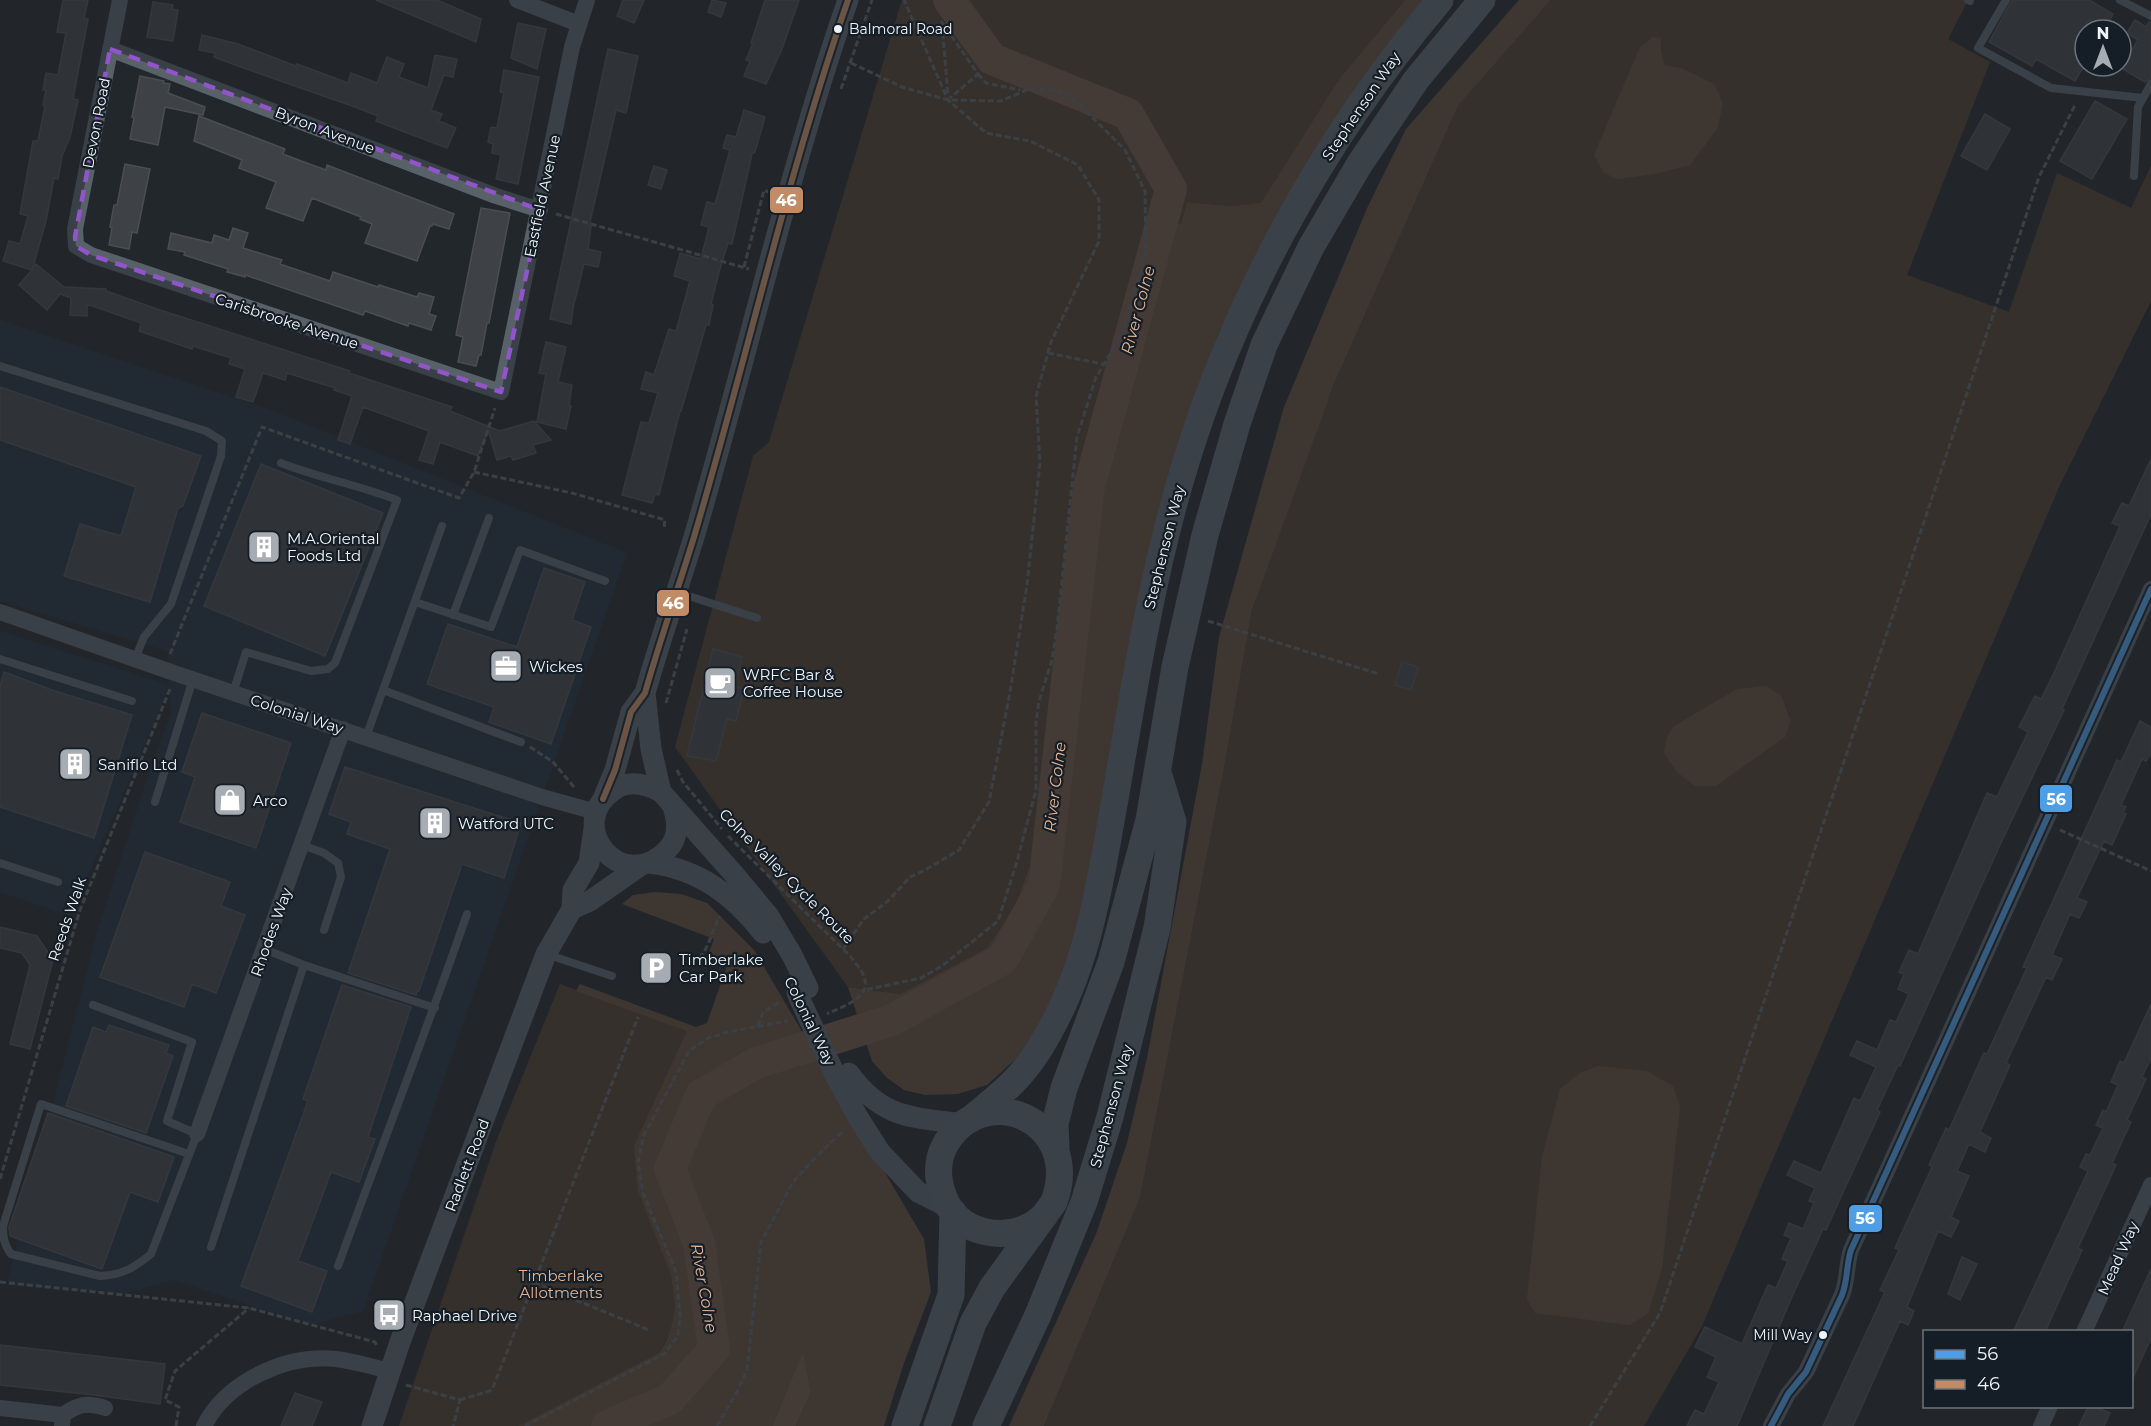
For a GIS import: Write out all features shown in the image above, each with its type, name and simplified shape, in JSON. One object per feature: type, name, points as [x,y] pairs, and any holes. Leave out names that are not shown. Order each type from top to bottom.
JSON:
[{"type":"main road","name":"Stephenson Way","points":[[967,1121],[1018,1077],[1061,1009],[1077,969],[1099,886],[1137,672],[1168,525],[1195,434],[1233,335],[1280,236],[1337,138],[1393,57],[1440,0]]},
{"type":"main road","name":"Stephenson Way","points":[[1056,1147],[1056,1124],[1064,1088],[1111,962],[1149,820],[1187,614],[1205,535],[1237,424],[1264,345],[1291,287],[1332,210],[1380,132],[1416,80],[1482,0]]},
{"type":"main road","name":"Stephenson Way","points":[[986,1426],[1038,1315],[1084,1202],[1110,1117],[1157,928],[1173,822],[1157,772]]},
{"type":"main road","points":[[938,1426],[973,1323],[992,1288],[1045,1215],[1054,1202],[1060,1186],[1061,1171],[1056,1147],[1044,1130],[1032,1120],[1017,1114],[997,1112],[967,1121],[949,1138],[942,1152],[938,1169],[941,1192],[951,1210],[960,1220],[976,1230],[994,1234],[1011,1234],[1031,1226],[1045,1215]]},
{"type":"main road","points":[[905,1426],[951,1295],[951,1210]]},
{"type":"street","name":"Devon Road","points":[[76,246],[75,229],[120,0]]},
{"type":"street","points":[[517,0],[579,24]]},
{"type":"street","name":"Eastfield Avenue","points":[[501,392],[572,47],[587,0]]},
{"type":"street","name":"Radlett Road","points":[[372,1426],[388,1376],[546,954],[572,909],[573,890],[589,863],[598,813],[615,770],[631,712],[645,693],[685,595],[693,537],[790,182],[848,0]]},
{"type":"street","name":"Byron Avenue","points":[[110,49],[486,192],[540,210]]},
{"type":"street","name":"Carisbrooke Avenue","points":[[76,246],[91,255],[501,392]]},
{"type":"street","points":[[1771,1426],[1788,1394],[1806,1372],[1842,1295],[1851,1250],[2151,589]]},
{"type":"street","name":"Colonial Way","points":[[0,612],[170,672],[598,813]]},
{"type":"street","name":"Radlett Road","points":[[645,693],[651,748],[667,800]]},
{"type":"street","name":"Rhodes Way","points":[[197,1134],[343,729]]},
{"type":"street","points":[[572,909],[590,901],[645,864],[658,859],[670,847],[676,833],[676,818],[667,800],[647,785],[631,783],[615,788],[598,813],[597,841],[604,852],[615,860],[627,865],[645,864]]},
{"type":"street","name":"Colonial Way","points":[[667,800],[768,915],[792,955],[798,992]]},
{"type":"street","name":"Colonial Way","points":[[645,864],[668,865],[704,879],[745,910],[766,937],[798,992],[843,1076],[859,1119],[880,1152],[918,1192],[951,1210]]},
{"type":"street","name":"Colonial Way","points":[[843,1076],[895,1113],[920,1118],[967,1121]]},
{"type":"street","name":"Mead Way","points":[[2085,1330],[2151,1185]]},
{"type":"street","points":[[204,1426],[217,1407],[236,1389],[252,1378],[285,1364],[317,1359],[336,1359],[388,1376]]},
{"type":"street","points":[[0,1408],[63,1421],[74,1407],[91,1403],[105,1408]]},
{"type":"street","points":[[2041,1426],[2050,1408]]},
{"type":"lane","points":[[2006,0],[1978,48],[2051,87],[2143,98]]},
{"type":"lane","points":[[2120,0],[2151,16]]},
{"type":"lane","points":[[2134,176],[2138,107],[2151,84]]},
{"type":"lane","points":[[0,366],[206,432],[222,441],[221,456],[171,604],[144,638],[135,659]]},
{"type":"lane","points":[[233,693],[246,652],[311,671],[328,669],[335,663],[397,500],[373,491],[309,474],[281,463]]},
{"type":"lane","points":[[453,615],[489,518]]},
{"type":"lane","points":[[366,737],[442,526]]},
{"type":"lane","points":[[415,602],[491,627],[520,550],[605,581]]},
{"type":"lane","points":[[685,595],[757,618]]},
{"type":"lane","points":[[0,659],[132,701]]},
{"type":"lane","points":[[155,802],[194,679]]},
{"type":"lane","points":[[383,690],[521,742]]},
{"type":"lane","points":[[302,845],[324,853],[338,863],[341,878],[324,930]]},
{"type":"lane","points":[[0,863],[58,882]]},
{"type":"lane","points":[[338,1266],[408,1074],[435,1008],[467,914]]},
{"type":"lane","points":[[264,949],[304,965],[435,1008]]},
{"type":"lane","points":[[546,954],[612,976]]},
{"type":"lane","points":[[211,1247],[304,965]]},
{"type":"lane","points":[[93,1005],[192,1041],[167,1121],[197,1134],[151,1254],[134,1268],[113,1275],[100,1276],[11,1254],[6,1247],[3,1226],[41,1104],[189,1154]]},
{"type":"path","points":[[839,95],[872,0]]},
{"type":"path","points":[[843,949],[864,919],[888,901],[910,877],[958,850],[989,802],[1011,692],[1027,585],[1040,462],[1036,396],[1055,332],[1099,241],[1099,200],[1078,165],[1030,141],[986,133],[948,100],[921,33],[904,0]]},
{"type":"path","points":[[948,100],[941,21],[986,83],[1023,91]]},
{"type":"path","points":[[823,1016],[858,998],[864,990],[921,978],[942,966],[998,921],[1036,790],[1036,723],[1039,701],[1052,660],[1058,629],[1077,437],[1096,377],[1122,335],[1146,252],[1146,191],[1125,150],[1080,105],[1063,92],[1043,88],[1023,91],[1001,101],[948,100],[902,87],[850,63]]},
{"type":"path","points":[[948,100],[978,74]]},
{"type":"path","points":[[1590,1426],[1660,1313],[2039,177],[2083,91]]},
{"type":"path","points":[[540,210],[744,267],[764,190]]},
{"type":"path","points":[[1048,353],[1103,364]]},
{"type":"path","points":[[501,392],[474,472],[572,493],[665,520],[664,528]]},
{"type":"path","name":"Reeds Walk","points":[[0,1179],[80,910],[262,427],[459,498],[474,472]]},
{"type":"path","points":[[665,705],[685,595]]},
{"type":"path","points":[[1187,614],[1378,674]]},
{"type":"path","points":[[521,742],[547,756],[574,787]]},
{"type":"path","name":"Colne Valley Cycle Route","points":[[673,761],[683,782],[728,836],[851,957],[865,978],[864,990]]},
{"type":"path","points":[[2045,823],[2151,871]]},
{"type":"path","points":[[699,958],[705,952],[714,926],[724,909]]},
{"type":"path","points":[[758,1026],[763,1012],[798,992]]},
{"type":"path","points":[[388,1376],[459,1400],[492,1390],[638,1017]]},
{"type":"path","points":[[525,1426],[664,1354],[678,1336],[680,1315],[676,1272],[643,1193],[638,1163],[643,1137],[689,1051],[708,1038],[790,1021]]},
{"type":"path","points":[[717,1426],[747,1370],[760,1242],[794,1182],[842,1132],[844,1121]]},
{"type":"path","points":[[0,1282],[249,1308],[375,1342],[377,1346]]},
{"type":"path","points":[[534,1283],[649,1330]]},
{"type":"path","points":[[176,1426],[178,1407],[165,1400],[175,1371],[249,1308]]},
{"type":"path","points":[[453,1426],[459,1400]]},
{"type":"highlighted area","points":[[110,49],[540,210],[501,392],[91,255],[76,246],[75,237]]},
{"type":"shaded area","points":[[1405,0],[1432,0],[1264,244],[1218,335],[1177,453],[1093,884],[1048,1014],[1020,1055],[987,1085],[958,1094],[925,1095],[904,1090],[886,1077],[872,1061],[848,987],[900,994],[987,948],[1014,908],[1036,849],[1082,499],[1117,367],[1149,295],[1172,225],[1181,223],[1187,202],[1230,206],[1261,203],[1339,79]]},
{"type":"shaded area","points":[[1519,0],[1551,0],[1458,106],[1334,384],[1252,610],[1225,763],[1140,1198],[1044,1426],[1009,1426],[1096,1234],[1127,1143],[1147,1058],[1202,764],[1219,637],[1284,407],[1368,206],[1406,129]]},
{"type":"shaded area","points":[[1653,37],[1661,38],[1665,65],[1681,68],[1715,85],[1723,104],[1717,129],[1690,165],[1655,174],[1617,179],[1603,172],[1594,155],[1640,47]]},
{"type":"shaded area","points":[[0,320],[262,407],[627,553],[363,1311],[311,1325],[174,1280],[122,1294],[7,1285],[96,935],[149,773],[171,714],[169,688],[70,916],[0,892],[0,631],[169,685],[168,651],[0,601]]},
{"type":"shaded area","points":[[1766,686],[1781,695],[1791,720],[1785,737],[1716,786],[1695,786],[1677,772],[1664,753],[1667,737],[1674,726],[1737,689]]},
{"type":"shaded area","points":[[655,892],[681,894],[707,903],[754,950],[924,1239],[931,1292],[904,1363],[884,1426],[796,1426],[811,1392],[803,1353],[772,1426],[518,1426],[660,1352],[672,1325],[675,1307],[671,1275],[638,1191],[634,1146],[687,1031],[576,991],[580,984],[696,1027],[707,1023],[728,963],[708,955],[714,939],[622,904],[633,895]]},
{"type":"shaded area","points":[[1598,1066],[1647,1071],[1673,1086],[1680,1106],[1662,1268],[1648,1314],[1629,1325],[1535,1313],[1527,1299],[1542,1157],[1560,1089],[1580,1073]]},
{"type":"shaded area","points":[[803,1352],[811,1392],[796,1426],[772,1426]]},
{"type":"green space","points":[[902,0],[1405,0],[1339,79],[1261,204],[1230,206],[1187,202],[1181,223],[1171,225],[1149,295],[1047,778],[1036,849],[1014,908],[987,948],[900,994],[848,987],[675,747],[753,456],[769,442]]},
{"type":"green space","points":[[1551,0],[1968,0],[1948,39],[1990,62],[1907,275],[2009,312],[2057,173],[2131,208],[2151,166],[2151,301],[2059,487],[1702,1326],[1644,1426],[1044,1426],[1140,1198],[1225,763],[1252,610],[1334,384],[1458,106]],"holes":[[[1661,38],[1665,65],[1681,68],[1594,155]],[[1765,686],[1781,695],[1791,719]]]},
{"type":"green space","name":"Timberlake Allotments","points":[[560,984],[688,1031],[659,1242],[671,1275],[675,1307],[673,1325],[660,1352],[518,1426],[399,1426],[497,1139]]},
{"type":"building","points":[[63,0],[88,0],[84,18],[88,19],[73,99],[78,100],[58,179],[54,178],[46,221],[32,270],[3,261],[9,241],[20,244],[28,216],[20,214],[33,141],[38,141],[45,106],[43,105],[46,90],[43,90],[46,73],[58,75],[66,33],[57,32]]},
{"type":"building","points":[[376,0],[437,0],[481,19],[476,42]]},
{"type":"building","points":[[623,0],[644,0],[634,23],[617,16]]},
{"type":"building","points":[[712,0],[726,3],[721,17],[708,12]]},
{"type":"building","points":[[765,0],[799,0],[782,49],[766,84],[744,76],[750,61],[746,60]]},
{"type":"building","points":[[2012,0],[2089,0],[2113,14],[2111,18],[2073,18],[2073,78],[2077,78],[2075,81],[2036,59],[2032,66],[1989,42]]},
{"type":"building","points":[[153,2],[173,5],[172,9],[178,10],[173,41],[147,37]]},
{"type":"building","points":[[2135,20],[2146,27],[2151,22],[2151,78],[2145,82],[2133,75],[2133,48],[2138,40],[2133,37]]},
{"type":"building","points":[[518,23],[546,29],[537,69],[511,58]]},
{"type":"building","points":[[202,35],[238,44],[348,83],[351,73],[377,83],[387,57],[404,64],[399,77],[428,88],[435,55],[457,59],[453,77],[444,75],[431,110],[442,114],[439,121],[456,128],[447,148],[376,121],[378,116],[355,107],[214,57],[215,53],[199,50]]},
{"type":"building","points":[[608,49],[638,56],[626,113],[616,110],[589,226],[591,227],[588,249],[601,252],[598,267],[584,264],[571,324],[550,319]]},
{"type":"building","points":[[504,70],[539,77],[518,184],[496,179],[501,155],[492,153],[493,144],[488,142],[491,127],[497,128],[504,93],[500,92]]},
{"type":"building","points":[[140,76],[170,84],[168,93],[205,107],[203,115],[165,107],[158,145],[130,139]]},
{"type":"building","points":[[2095,101],[2127,119],[2092,179],[2060,161]]},
{"type":"building","points":[[744,110],[765,117],[755,152],[752,154],[732,244],[728,243],[719,272],[711,304],[713,305],[709,325],[706,325],[680,411],[659,495],[655,494],[652,503],[622,495],[641,422],[649,423],[658,393],[641,389],[646,372],[654,375],[669,329],[676,331],[690,281],[674,276],[680,253],[701,259],[709,227],[701,225],[707,202],[715,204],[730,150],[723,148],[727,135],[736,137]]},
{"type":"building","points":[[1985,114],[2010,129],[1987,170],[1961,156]]},
{"type":"building","points":[[199,116],[285,149],[283,154],[326,170],[327,165],[454,214],[449,229],[433,224],[430,226],[417,261],[365,243],[372,224],[360,219],[361,217],[312,198],[303,221],[266,208],[276,182],[239,168],[242,160],[194,141]]},
{"type":"building","points":[[125,164],[150,169],[137,233],[132,232],[129,249],[109,245],[114,205],[117,205]]},
{"type":"building","points":[[654,166],[667,170],[661,189],[648,185]]},
{"type":"building","points":[[481,208],[510,213],[489,323],[487,323],[481,355],[479,355],[476,366],[458,362],[463,337],[456,335]]},
{"type":"building","points":[[233,228],[248,233],[243,248],[282,260],[280,264],[330,281],[333,272],[417,297],[419,293],[434,297],[429,314],[436,316],[431,330],[409,323],[408,326],[365,311],[363,315],[245,275],[245,277],[227,272],[228,269],[184,255],[185,252],[168,249],[171,233],[212,243],[214,235],[229,240]]},
{"type":"building","points":[[36,264],[64,287],[106,289],[106,291],[160,310],[350,371],[349,373],[452,407],[450,411],[500,431],[534,421],[551,440],[533,445],[536,453],[513,460],[511,456],[497,460],[488,430],[478,456],[440,442],[433,464],[419,460],[429,431],[363,407],[350,444],[338,440],[352,396],[334,390],[335,388],[287,373],[285,380],[263,373],[253,402],[236,397],[245,369],[229,364],[231,358],[193,346],[192,349],[139,331],[141,323],[87,304],[87,316],[70,315],[71,298],[60,294],[47,310],[19,285]]},
{"type":"building","points":[[546,342],[566,347],[558,382],[572,385],[569,406],[571,406],[566,429],[537,422],[546,374],[539,373]]},
{"type":"building","points":[[0,387],[201,456],[183,506],[178,508],[150,602],[64,576],[80,524],[121,536],[136,487],[0,440]]},
{"type":"building","points":[[2151,459],[2151,514],[2062,709],[2064,710],[1900,1066],[1898,1065],[1877,1110],[1880,1112],[1826,1230],[1823,1229],[1791,1299],[1737,1426],[1687,1426],[1695,1410],[1704,1414],[1719,1382],[1707,1377],[1716,1357],[1695,1347],[1705,1327],[1742,1344],[1768,1285],[1776,1288],[1788,1261],[1782,1259],[1791,1238],[1784,1235],[1789,1223],[1803,1229],[1814,1203],[1809,1201],[1815,1188],[1787,1175],[1794,1161],[1821,1173],[1854,1098],[1860,1101],[1876,1067],[1850,1055],[1857,1041],[1877,1050],[1890,1020],[1896,1022],[1909,994],[1898,989],[1904,974],[1899,972],[1909,950],[1918,954],[1987,793],[1997,797],[2028,732],[2019,727],[2035,696],[2041,699],[2053,675],[2120,526],[2112,523],[2122,503],[2129,506]]},
{"type":"building","points":[[261,464],[383,513],[325,656],[204,606]]},
{"type":"building","name":"Wickes","points":[[544,568],[585,582],[572,620],[591,627],[551,744],[489,722],[494,707],[427,684],[448,624],[517,647]]},
{"type":"building","points":[[713,649],[742,657],[735,686],[744,689],[736,721],[727,719],[716,761],[687,756]]},
{"type":"building","points":[[1402,662],[1418,667],[1411,690],[1395,685]]},
{"type":"building","name":"Saniflo Ltd","points":[[4,672],[132,715],[94,838],[0,807],[0,686]]},
{"type":"building","name":"Arco","points":[[202,713],[291,743],[256,848],[180,822],[195,777],[182,772]]},
{"type":"building","points":[[2140,721],[2151,727],[2151,752],[2146,761],[2142,759],[2121,805],[2126,807],[2123,813],[2126,814],[2112,845],[2104,841],[2077,898],[2087,902],[2079,918],[2070,914],[2052,955],[2062,959],[2052,980],[2046,977],[2006,1063],[2010,1065],[1980,1132],[1991,1138],[1985,1152],[1969,1144],[1957,1171],[1969,1176],[1951,1217],[1959,1221],[1951,1237],[1938,1231],[1907,1307],[1914,1311],[1908,1325],[1900,1321],[1853,1426],[1823,1426],[1885,1292],[1880,1290],[1899,1250],[1895,1248],[1932,1167],[1929,1165],[1946,1128],[1949,1130],[1984,1053],[1987,1054],[2027,968],[2023,967],[2117,760],[2121,762]]},
{"type":"building","points":[[345,767],[521,823],[504,878],[462,864],[416,995],[348,973],[390,849],[347,834],[351,822],[329,814]]},
{"type":"building","points":[[145,852],[230,882],[221,906],[245,915],[216,993],[192,984],[184,1007],[100,977]]},
{"type":"building","points":[[0,927],[37,936],[53,960],[30,1049],[10,1044],[30,965],[22,953],[0,948]]},
{"type":"building","points":[[342,985],[411,1007],[368,1137],[375,1139],[359,1182],[331,1172],[298,1261],[327,1271],[312,1312],[241,1286],[308,1101],[303,1099]]},
{"type":"building","points":[[2151,1004],[2151,1058],[2142,1077],[2146,1079],[2127,1120],[2131,1122],[2112,1163],[2116,1165],[2078,1248],[2082,1250],[2046,1330],[2014,1330],[2088,1171],[2080,1167],[2086,1154],[2090,1155],[2103,1128],[2096,1125],[2103,1110],[2106,1112],[2118,1085],[2111,1082],[2120,1061],[2124,1063]]},
{"type":"building","points":[[109,1025],[169,1045],[166,1053],[173,1056],[146,1133],[66,1106],[93,1027],[106,1032]]},
{"type":"building","points":[[48,1113],[174,1157],[158,1202],[130,1192],[102,1269],[10,1236],[9,1227]]},
{"type":"building","points":[[1962,1257],[1977,1264],[1960,1300],[1948,1294]]},
{"type":"building","points":[[2151,1269],[2151,1338],[2133,1378],[2133,1330],[2123,1330]]},
{"type":"building","points":[[0,1345],[165,1364],[160,1404],[0,1385]]},
{"type":"building","points":[[295,1393],[322,1402],[312,1426],[281,1426]]},
{"type":"building","points":[[2088,1408],[2098,1408],[2110,1413],[2104,1426],[2079,1426]]},
{"type":"waterway","name":"River Colne","points":[[607,1426],[670,1399],[714,1349],[699,1243],[670,1169],[701,1095],[756,1063],[892,1020],[1003,959],[1044,885],[1089,487],[1171,189],[1128,114],[992,59],[949,0]]},
{"type":"transit line","name":"46","points":[[603,799],[615,770],[631,712],[645,693],[694,537],[786,200],[848,0]]},
{"type":"transit line","name":"56","points":[[1771,1426],[1788,1394],[1806,1372],[1842,1295],[1851,1250],[2151,589]]},
{"type":"place","name":"Balmoral Road","points":[[838,29]]},
{"type":"place","name":"M.A.Oriental Foods Ltd","points":[[264,547]]},
{"type":"place","name":"Wickes","points":[[506,666]]},
{"type":"place","name":"WRFC Bar & Coffee House","points":[[720,683]]},
{"type":"place","name":"Saniflo Ltd","points":[[75,764]]},
{"type":"place","name":"Arco","points":[[230,800]]},
{"type":"place","name":"Watford UTC","points":[[435,823]]},
{"type":"place","name":"Timberlake Car Park","points":[[656,968]]},
{"type":"place","name":"Raphael Drive","points":[[389,1315]]},
{"type":"place","name":"Mill Way","points":[[1823,1335]]}]
